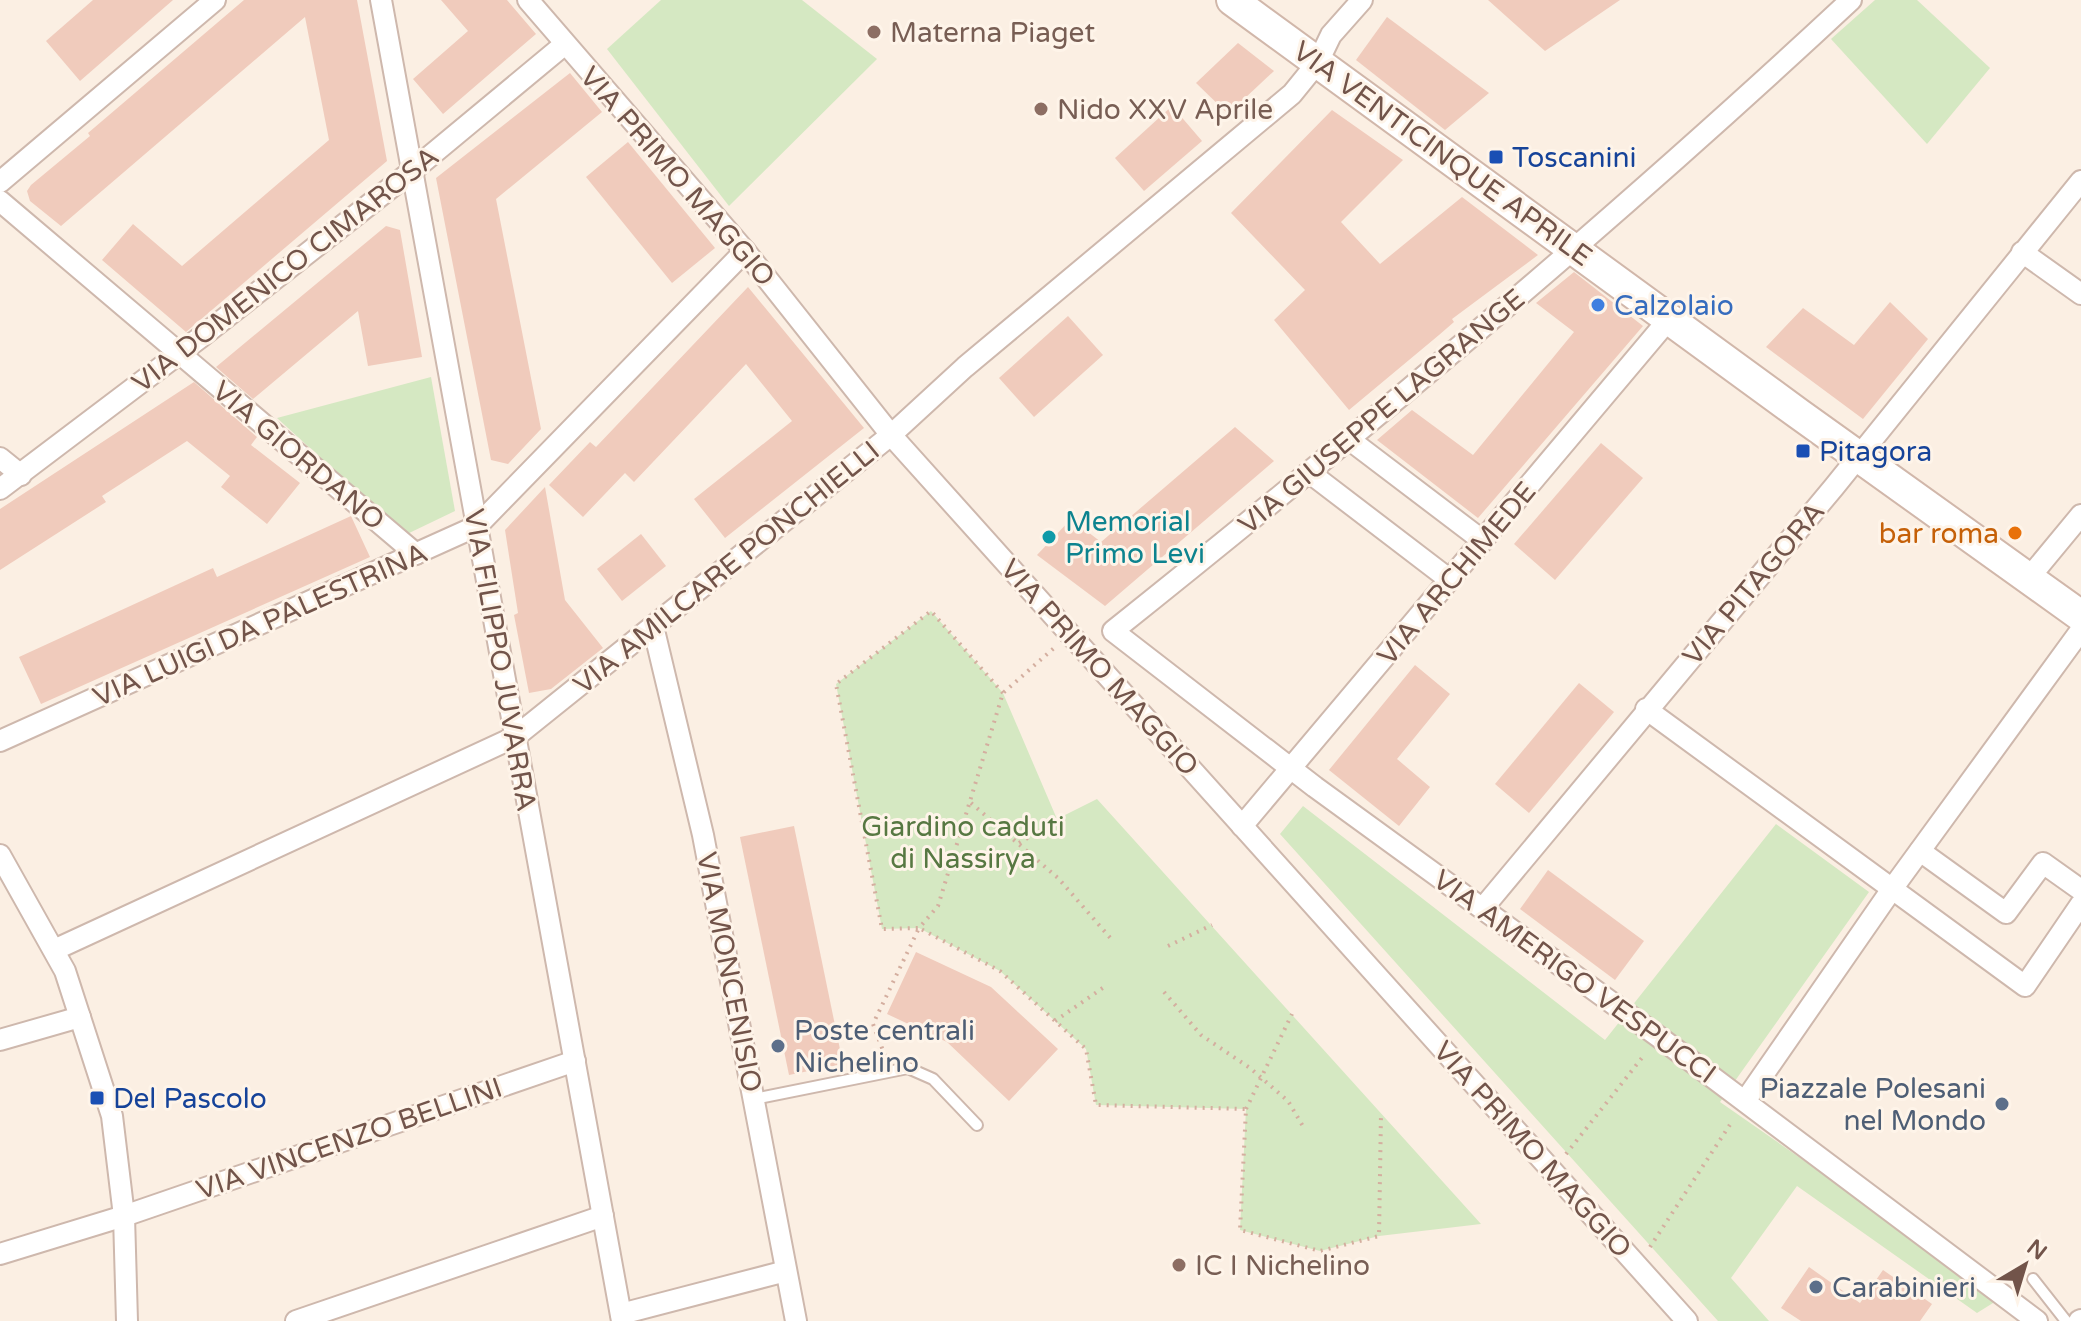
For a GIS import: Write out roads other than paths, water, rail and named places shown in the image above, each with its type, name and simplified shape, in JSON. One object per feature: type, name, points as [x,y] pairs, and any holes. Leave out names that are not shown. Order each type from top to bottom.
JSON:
[{"type":"street","points":[[0,182],[215,0]]},
{"type":"street","name":"VIA FILIPPO JUVARRA","points":[[381,0],[621,1317]]},
{"type":"street","name":"VIA PRIMO MAGGIO","points":[[528,0],[745,251],[891,435],[1687,1321]]},
{"type":"street","name":"VIA VENTICINQUE APRILE","points":[[1232,0],[2081,616]]},
{"type":"street","name":"VIA AMILCARE PONCHIELLI","points":[[54,950],[515,737],[891,435],[965,367],[1292,94],[1318,62],[1331,35],[1362,0]]},
{"type":"street","name":"VIA GIUSEPPE LAGRANGE","points":[[1113,631],[1350,440],[1574,249],[1851,0]]},
{"type":"street","name":"VIA DOMENICO CIMAROSA","points":[[0,489],[180,354],[412,171],[565,44]]},
{"type":"street","name":"VIA PITAGORA","points":[[1483,908],[1858,456],[2081,181]]},
{"type":"street","name":"VIA GIORDANO","points":[[0,201],[416,554]]},
{"type":"street","name":"VIA LUIGI DA PALESTRINA","points":[[0,741],[477,526],[745,251]]},
{"type":"street","points":[[2022,252],[2081,294]]},
{"type":"street","name":"VIA ARCHIMEDE","points":[[1242,826],[1669,319]]},
{"type":"street","points":[[1350,440],[1483,541]]},
{"type":"street","points":[[0,458],[21,475]]},
{"type":"street","points":[[1310,473],[1450,580]]},
{"type":"street","points":[[2028,579],[2081,515]]},
{"type":"street","name":"VIA MONCENISIO","points":[[653,626],[695,794],[796,1321]]},
{"type":"street","points":[[1745,1101],[1892,889],[2081,630]]},
{"type":"street","name":"VIA AMERIGO VESPUCCI","points":[[1113,631],[1292,769],[1659,1037],[2037,1321]]},
{"type":"street","points":[[1646,709],[2025,986],[2074,932],[2081,904]]},
{"type":"street","points":[[1920,851],[2006,913],[2043,863],[2081,890]]},
{"type":"street","points":[[0,855],[65,971],[112,1116],[124,1216],[127,1321]]},
{"type":"street","points":[[0,1040],[80,1017]]},
{"type":"street","name":"VIA VINCENZO BELLINI","points":[[0,1254],[124,1216],[575,1061]]},
{"type":"street","points":[[296,1321],[603,1216]]},
{"type":"street","points":[[621,1317],[786,1271]]},
{"type":"lane","points":[[754,1099],[908,1068],[933,1079],[977,1125]]},
{"type":"lane","points":[[2033,1279],[2066,1321]]},
{"type":"place","name":"Materna Piaget","points":[[874,32]]},
{"type":"place","name":"Nido XXV Aprile","points":[[1041,109]]},
{"type":"place","name":"Toscanini","points":[[1496,157]]},
{"type":"place","name":"Calzolaio","points":[[1598,305]]},
{"type":"place","name":"Pitagora","points":[[1803,451]]},
{"type":"place","name":"bar roma","points":[[2015,533]]},
{"type":"place","name":"Memorial Primo Levi","points":[[1049,537]]},
{"type":"place","name":"Poste centrali Nichelino","points":[[778,1046]]},
{"type":"place","name":"Del Pascolo","points":[[97,1098]]},
{"type":"place","name":"Piazzale Polesani nel Mondo","points":[[2002,1104]]},
{"type":"place","name":"IC I Nichelino","points":[[1179,1265]]},
{"type":"place","name":"Carabinieri","points":[[1816,1287]]},
{"type":"park label","name":"Giardino caduti di Nassirya","points":[[963,842]]}]
